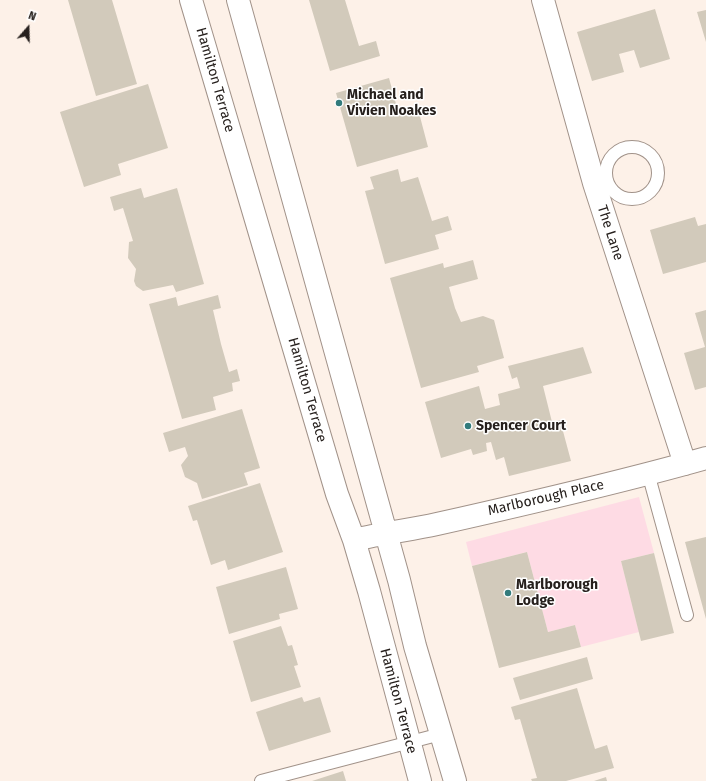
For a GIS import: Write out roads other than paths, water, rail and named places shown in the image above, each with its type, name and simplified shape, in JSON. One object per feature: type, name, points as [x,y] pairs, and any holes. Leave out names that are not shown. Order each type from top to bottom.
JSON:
[{"type":"street","name":"Hamilton Terrace","points":[[191,0],[337,494],[354,540],[420,781]]},
{"type":"street","points":[[238,0],[455,781]]},
{"type":"street","name":"The Lane","points":[[543,0],[600,181],[685,464]]},
{"type":"street","name":"Marlborough Place","points":[[354,540],[385,532],[436,524],[706,458]]},
{"type":"lane","points":[[638,148],[652,156],[657,164],[657,181],[647,195],[640,198],[631,199],[616,193],[600,181],[609,162],[621,150],[638,148]]},
{"type":"lane","points":[[648,473],[687,615]]},
{"type":"lane","points":[[261,781],[441,734]]},
{"type":"place","name":"Michael and Vivien Noakes","points":[[339,103]]},
{"type":"place","name":"Spencer Court","points":[[468,426]]},
{"type":"place","name":"Marlborough Lodge","points":[[508,593]]}]
